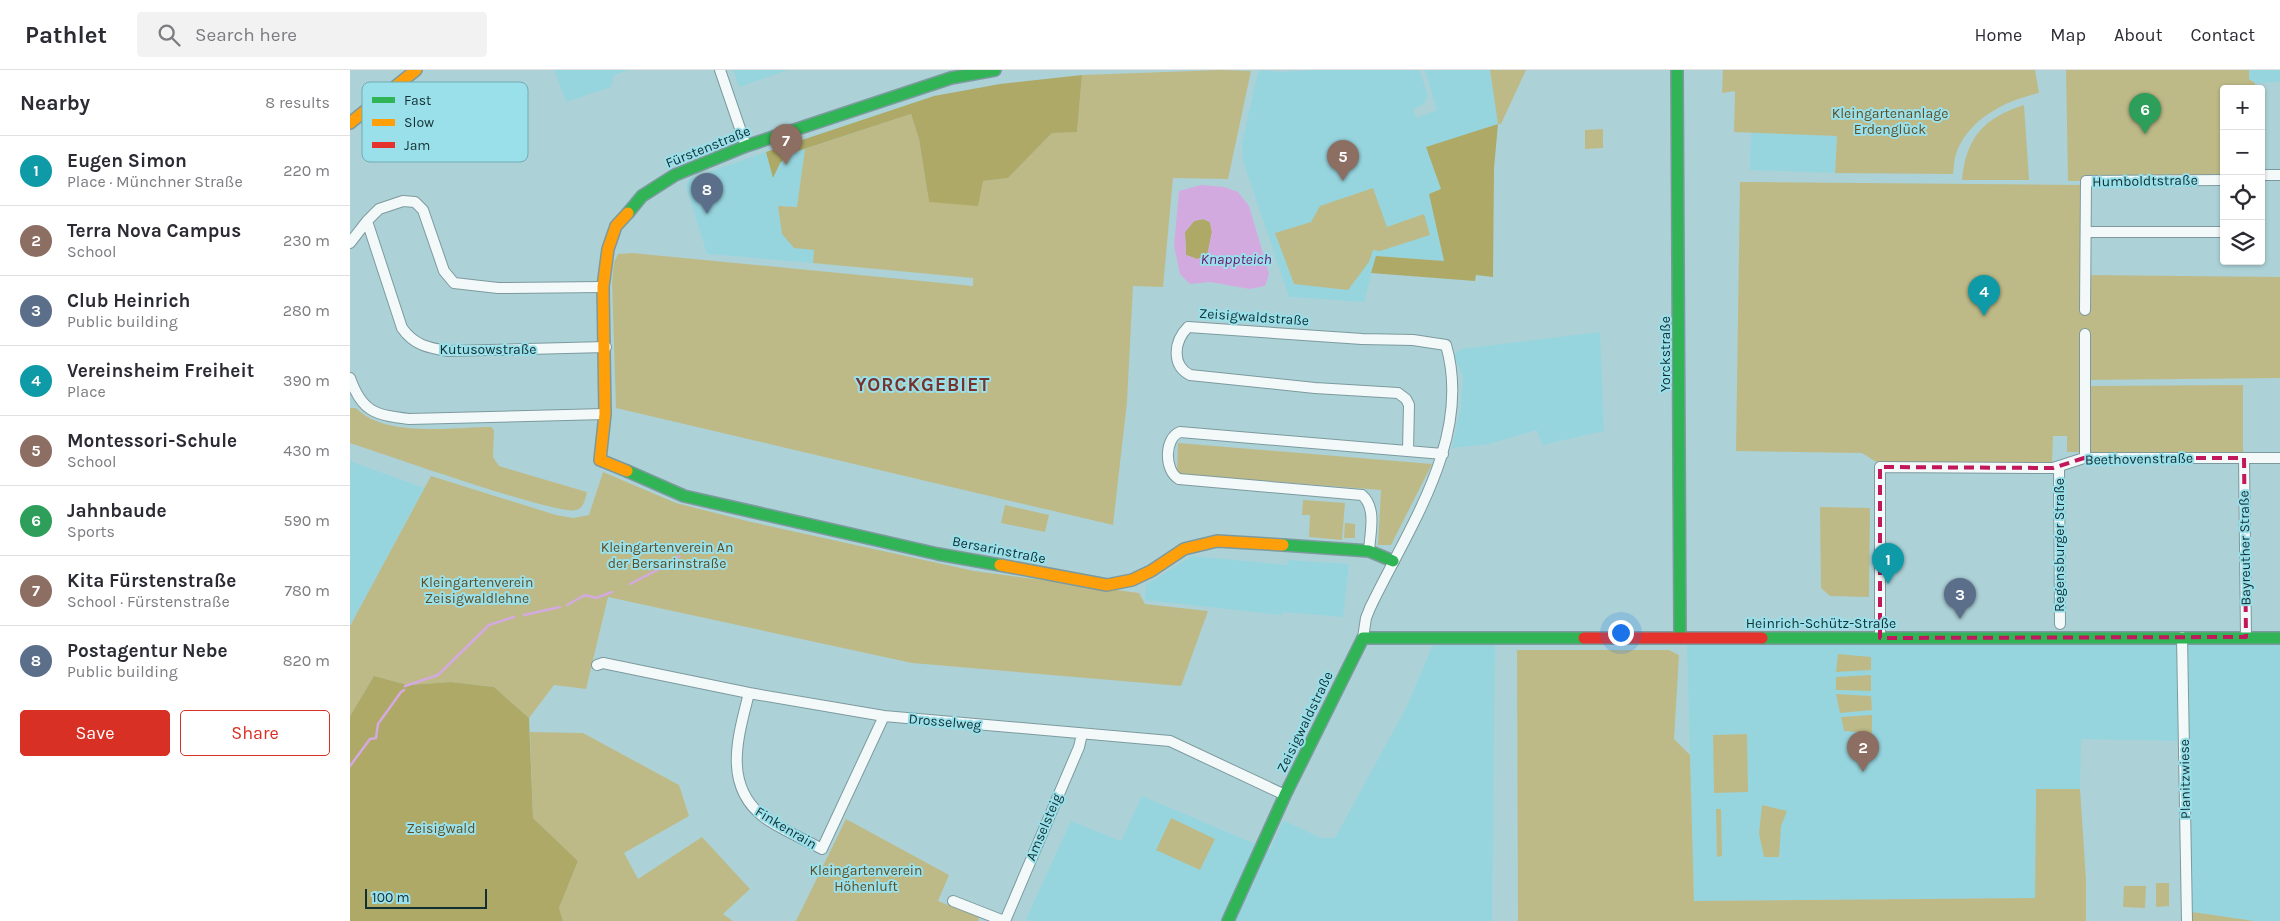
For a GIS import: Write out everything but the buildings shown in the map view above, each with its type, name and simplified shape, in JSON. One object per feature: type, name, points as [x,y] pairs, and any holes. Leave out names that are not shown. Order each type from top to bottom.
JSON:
[{"type":"street","points":[[401,82],[416,70]]},
{"type":"street","points":[[720,70],[746,146]]},
{"type":"street","name":"Fürstenstraße","points":[[600,460],[605,414],[606,347],[603,287],[608,249],[616,226],[642,196],[675,175],[746,146],[951,78],[995,70]]},
{"type":"street","name":"Yorckstraße","points":[[1677,70],[1680,638]]},
{"type":"street","points":[[350,123],[362,113]]},
{"type":"street","points":[[2265,175],[2280,175]]},
{"type":"street","name":"Humboldtstraße","points":[[2086,310],[2086,181],[2220,180]]},
{"type":"street","points":[[350,244],[366,221],[379,209],[403,200],[419,204],[423,210],[444,271],[454,283],[498,288],[603,287]]},
{"type":"street","name":"Kutusowstraße","points":[[366,221],[402,328],[412,340],[427,348],[448,350],[606,347]]},
{"type":"street","points":[[2086,232],[2220,232]]},
{"type":"street","name":"Zeisigwaldstraße","points":[[1228,921],[1285,795],[1363,638],[1366,618],[1393,561],[1431,489],[1443,454],[1454,389],[1451,361],[1446,345],[1414,340],[1362,339],[1188,327],[1182,333],[1178,342],[1176,364],[1181,371],[1190,375],[1315,388],[1398,393],[1406,399],[1409,405],[1408,451]]},
{"type":"street","points":[[2085,334],[2085,458]]},
{"type":"street","points":[[350,378],[357,393],[368,407],[374,413],[384,416],[408,419],[605,414]]},
{"type":"street","points":[[1369,551],[1372,510],[1368,500],[1362,495],[1179,479],[1173,476],[1168,462],[1170,441],[1174,435],[1180,432],[1443,454]]},
{"type":"street","name":"Beethovenstraße","points":[[1880,638],[1880,467],[2053,468],[2085,458],[2280,458]]},
{"type":"street","name":"Bayreuther Straße","points":[[2244,458],[2246,637]]},
{"type":"street","name":"Bersarinstraße","points":[[600,460],[654,485],[692,498],[938,554],[1107,585],[1132,580],[1151,571],[1184,549],[1217,541],[1369,551],[1393,561]]},
{"type":"street","name":"Regensburger Straße","points":[[2059,466],[2060,624]]},
{"type":"street","name":"Heinrich-Schütz-Straße","points":[[1363,638],[2280,638]]},
{"type":"street","name":"Planitzwiese","points":[[2182,638],[2187,921]]},
{"type":"street","name":"Drosselweg","points":[[597,665],[603,663],[749,693],[884,716],[1170,741],[1285,795]]},
{"type":"street","name":"Finkenrain","points":[[749,693],[738,735],[737,778],[741,788],[751,806],[766,819],[822,849],[884,716]]},
{"type":"street","name":"Amselsteig","points":[[953,901],[1005,921],[1079,747],[1082,734]]},
{"type":"highlighted area","points":[[2084,458],[2244,458],[2246,637],[1880,638],[1880,467],[2053,468]]},
{"type":"shaded area","points":[[554,70],[629,70],[614,75],[611,87],[566,102]]},
{"type":"shaded area","points":[[733,70],[788,70],[739,87]]},
{"type":"shaded area","points":[[1262,70],[1280,72],[1312,70],[1419,70],[1428,95],[1424,104],[1413,109],[1416,118],[1437,110],[1425,70],[1490,70],[1498,124],[1427,148],[1441,189],[1429,194],[1444,261],[1376,256],[1364,302],[1289,297],[1243,161],[1242,143],[1258,72]]},
{"type":"shaded area","points":[[2249,70],[2280,70],[2280,82],[2255,83],[2249,79]]},
{"type":"shaded area","points":[[1751,132],[1837,136],[1835,173],[1750,170]]},
{"type":"shaded area","points":[[805,149],[797,207],[778,206],[815,250],[813,263],[707,254],[686,186],[689,179],[766,152]]},
{"type":"shaded area","points":[[1600,332],[1604,431],[1542,445],[1537,430],[1489,444],[1452,448],[1461,406],[1463,377],[1454,356],[1457,352],[1461,349]]},
{"type":"shaded area","points":[[350,461],[424,488],[350,626]]},
{"type":"shaded area","points":[[1192,556],[1287,565],[1288,560],[1349,564],[1343,617],[1282,612],[1282,615],[1145,600],[1146,585]]},
{"type":"shaded area","points":[[2280,641],[2280,921],[2184,921],[2180,741],[2081,739],[2080,789],[2036,790],[2035,898],[1694,901],[1687,643]]},
{"type":"shaded area","points":[[1434,642],[1495,642],[1492,921],[1030,921],[1026,919],[1071,821],[1121,841],[1142,796],[1270,850],[1283,820],[1321,838],[1335,838],[1407,706]]},
{"type":"green space","points":[[1220,70],[1251,71],[1228,179],[1173,178],[1163,287],[1133,286],[1127,402],[1113,525],[616,408],[612,282],[614,262],[618,254],[632,253],[973,286],[973,278],[813,263],[814,250],[794,248],[782,234],[778,206],[797,207],[805,149],[911,114],[919,139],[929,202],[983,181],[1008,178],[1052,133],[1077,131],[1082,75]]},
{"type":"green space","points":[[1490,70],[1526,70],[1501,124],[1498,124]]},
{"type":"green space","name":"Kleingartenanlage Erdenglück","points":[[1723,70],[2035,70],[2039,93],[2002,106],[1980,120],[1963,139],[1957,151],[1953,174],[1835,173],[1837,136],[1734,132],[1735,91],[1722,93]]},
{"type":"green space","points":[[2066,70],[2249,70],[2249,79],[2255,85],[2220,85],[2220,180],[2068,181]]},
{"type":"green space","points":[[1082,75],[1077,132],[1052,133],[1008,178],[983,181],[978,206],[929,202],[919,139],[911,114],[789,154],[780,163],[773,178],[766,152],[934,96],[1000,84]]},
{"type":"green space","points":[[2024,105],[2029,180],[1962,180],[1968,152],[1980,131],[1998,116]]},
{"type":"green space","points":[[1498,124],[1494,168],[1493,277],[1476,275],[1475,281],[1371,273],[1376,256],[1444,261],[1429,194],[1441,189],[1426,147]]},
{"type":"green space","points":[[1603,129],[1603,148],[1585,149],[1585,130]]},
{"type":"green space","points":[[1740,182],[2086,185],[2086,275],[2280,277],[2280,378],[2084,380],[2084,452],[2067,452],[2067,436],[2053,436],[2052,463],[1878,463],[1862,453],[1736,451]]},
{"type":"green space","points":[[1373,188],[1387,227],[1424,214],[1430,235],[1380,251],[1373,250],[1369,262],[1348,290],[1294,284],[1275,233],[1311,222],[1320,206]]},
{"type":"green space","points":[[1203,219],[1210,222],[1212,232],[1207,256],[1197,259],[1186,255],[1185,232],[1194,221]]},
{"type":"green space","points":[[2243,385],[2243,453],[2090,453],[2090,386]]},
{"type":"green space","points":[[350,408],[356,408],[368,417],[384,424],[401,427],[439,429],[491,427],[494,430],[493,457],[499,466],[587,492],[584,503],[576,510],[537,503],[350,443]]},
{"type":"green space","points":[[1178,443],[1432,464],[1391,545],[1378,545],[1381,490],[1177,474]]},
{"type":"green space","points":[[603,472],[676,503],[751,522],[974,571],[1139,593],[1145,604],[1208,611],[1181,686],[912,663],[608,597],[586,689],[554,685],[529,718],[494,687],[451,682],[408,685],[374,676],[350,716],[350,626],[431,476],[556,515],[573,518],[589,515]]},
{"type":"green space","points":[[1303,500],[1345,503],[1342,540],[1309,537],[1310,515],[1302,515]]},
{"type":"green space","points":[[1005,505],[1049,515],[1045,532],[1001,523]]},
{"type":"green space","points":[[1820,507],[1870,508],[1869,597],[1830,596],[1821,588]]},
{"type":"green space","points":[[1345,523],[1355,524],[1355,538],[1344,538]]},
{"type":"green space","points":[[1517,650],[1669,650],[1679,655],[1674,739],[1690,755],[1694,901],[2035,898],[2036,789],[2080,789],[2086,880],[2086,921],[1518,921]]},
{"type":"green space","points":[[1838,654],[1871,657],[1871,670],[1836,672]]},
{"type":"green space","points":[[1871,675],[1871,691],[1836,690],[1836,677]]},
{"type":"green space","name":"Zeisigwald","points":[[374,676],[408,685],[451,682],[494,687],[529,718],[533,818],[578,861],[559,908],[563,921],[350,921],[350,716]]},
{"type":"green space","points":[[1836,694],[1871,696],[1872,710],[1840,713]]},
{"type":"green space","points":[[1872,715],[1872,733],[1844,731],[1841,717]]},
{"type":"green space","points":[[530,732],[583,733],[679,785],[689,816],[624,853],[638,879],[702,837],[750,889],[723,914],[733,921],[563,921],[559,908],[578,861],[533,818]]},
{"type":"green space","points":[[1747,734],[1748,792],[1714,793],[1713,735]]},
{"type":"green space","points":[[1762,805],[1787,811],[1781,826],[1779,857],[1764,857],[1759,834]]},
{"type":"green space","points":[[1716,809],[1721,809],[1722,856],[1717,857]]},
{"type":"green space","points":[[1171,818],[1215,839],[1200,870],[1156,850]]},
{"type":"green space","name":"Kleingartenverein Höhenluft","points":[[846,819],[949,875],[938,901],[979,917],[978,921],[796,921]]},
{"type":"green space","points":[[2156,883],[2169,883],[2169,906],[2156,907]]},
{"type":"green space","points":[[2124,886],[2146,886],[2145,908],[2123,907]]},
{"type":"green space","points":[[2192,912],[2254,921],[2192,921]]},
{"type":"water","name":"Knappteich","points":[[1201,185],[1224,187],[1238,192],[1249,206],[1269,274],[1265,286],[1250,289],[1210,282],[1190,284],[1180,274],[1174,246],[1179,191]],"holes":[[[1203,219],[1210,222],[1212,232],[1207,256],[1197,259],[1186,255],[1185,232],[1194,221]]]},
{"type":"waterway","points":[[630,584],[673,562],[679,556]]},
{"type":"waterway","points":[[567,605],[585,595],[596,598],[612,592]]},
{"type":"waterway","points":[[524,615],[560,607]]},
{"type":"waterway","points":[[405,686],[438,675],[489,625],[514,617]]},
{"type":"waterway","points":[[350,766],[370,739],[376,738],[378,724],[404,690]]},
{"type":"traffic: fast","points":[[628,213],[642,196],[675,175],[746,146],[951,78],[995,70]]},
{"type":"traffic: fast","points":[[1677,70],[1680,638]]},
{"type":"traffic: fast","points":[[627,471],[684,496],[938,554],[1000,565]]},
{"type":"traffic: fast","points":[[1283,545],[1369,551],[1393,561]]},
{"type":"traffic: fast","points":[[1228,921],[1285,795],[1363,638],[1584,638]]},
{"type":"traffic: fast","points":[[1762,638],[2280,638]]},
{"type":"traffic: slow","points":[[401,82],[416,70]]},
{"type":"traffic: slow","points":[[350,123],[362,113]]},
{"type":"traffic: slow","points":[[627,471],[600,460],[605,414],[603,287],[608,249],[616,226],[628,213]]},
{"type":"traffic: slow","points":[[1000,565],[1107,585],[1132,580],[1151,571],[1184,549],[1217,541],[1283,545]]},
{"type":"traffic: jam","points":[[1584,638],[1762,638]]},
{"type":"place","name":"Jahnbaude","points":[[2145,134]]},
{"type":"place","name":"Kita Fürstenstraße","points":[[786,165]]},
{"type":"place","name":"Montessori-Schule","points":[[1343,181]]},
{"type":"place","name":"Postagentur Nebe","points":[[707,214]]},
{"type":"place","name":"Vereinsheim Freiheit","points":[[1984,316]]},
{"type":"place","name":"Eugen Simon","points":[[1888,584]]},
{"type":"place","name":"Club Heinrich","points":[[1960,619]]},
{"type":"place","name":"Terra Nova Campus","points":[[1863,772]]},
{"type":"district","name":"YORCKGEBIET","points":[[923,385]]},
{"type":"park label","name":"Kleingartenverein An der Bersarinstraße","points":[[667,556]]},
{"type":"park label","name":"Kleingartenverein Zeisigwaldlehne","points":[[477,590]]}]
